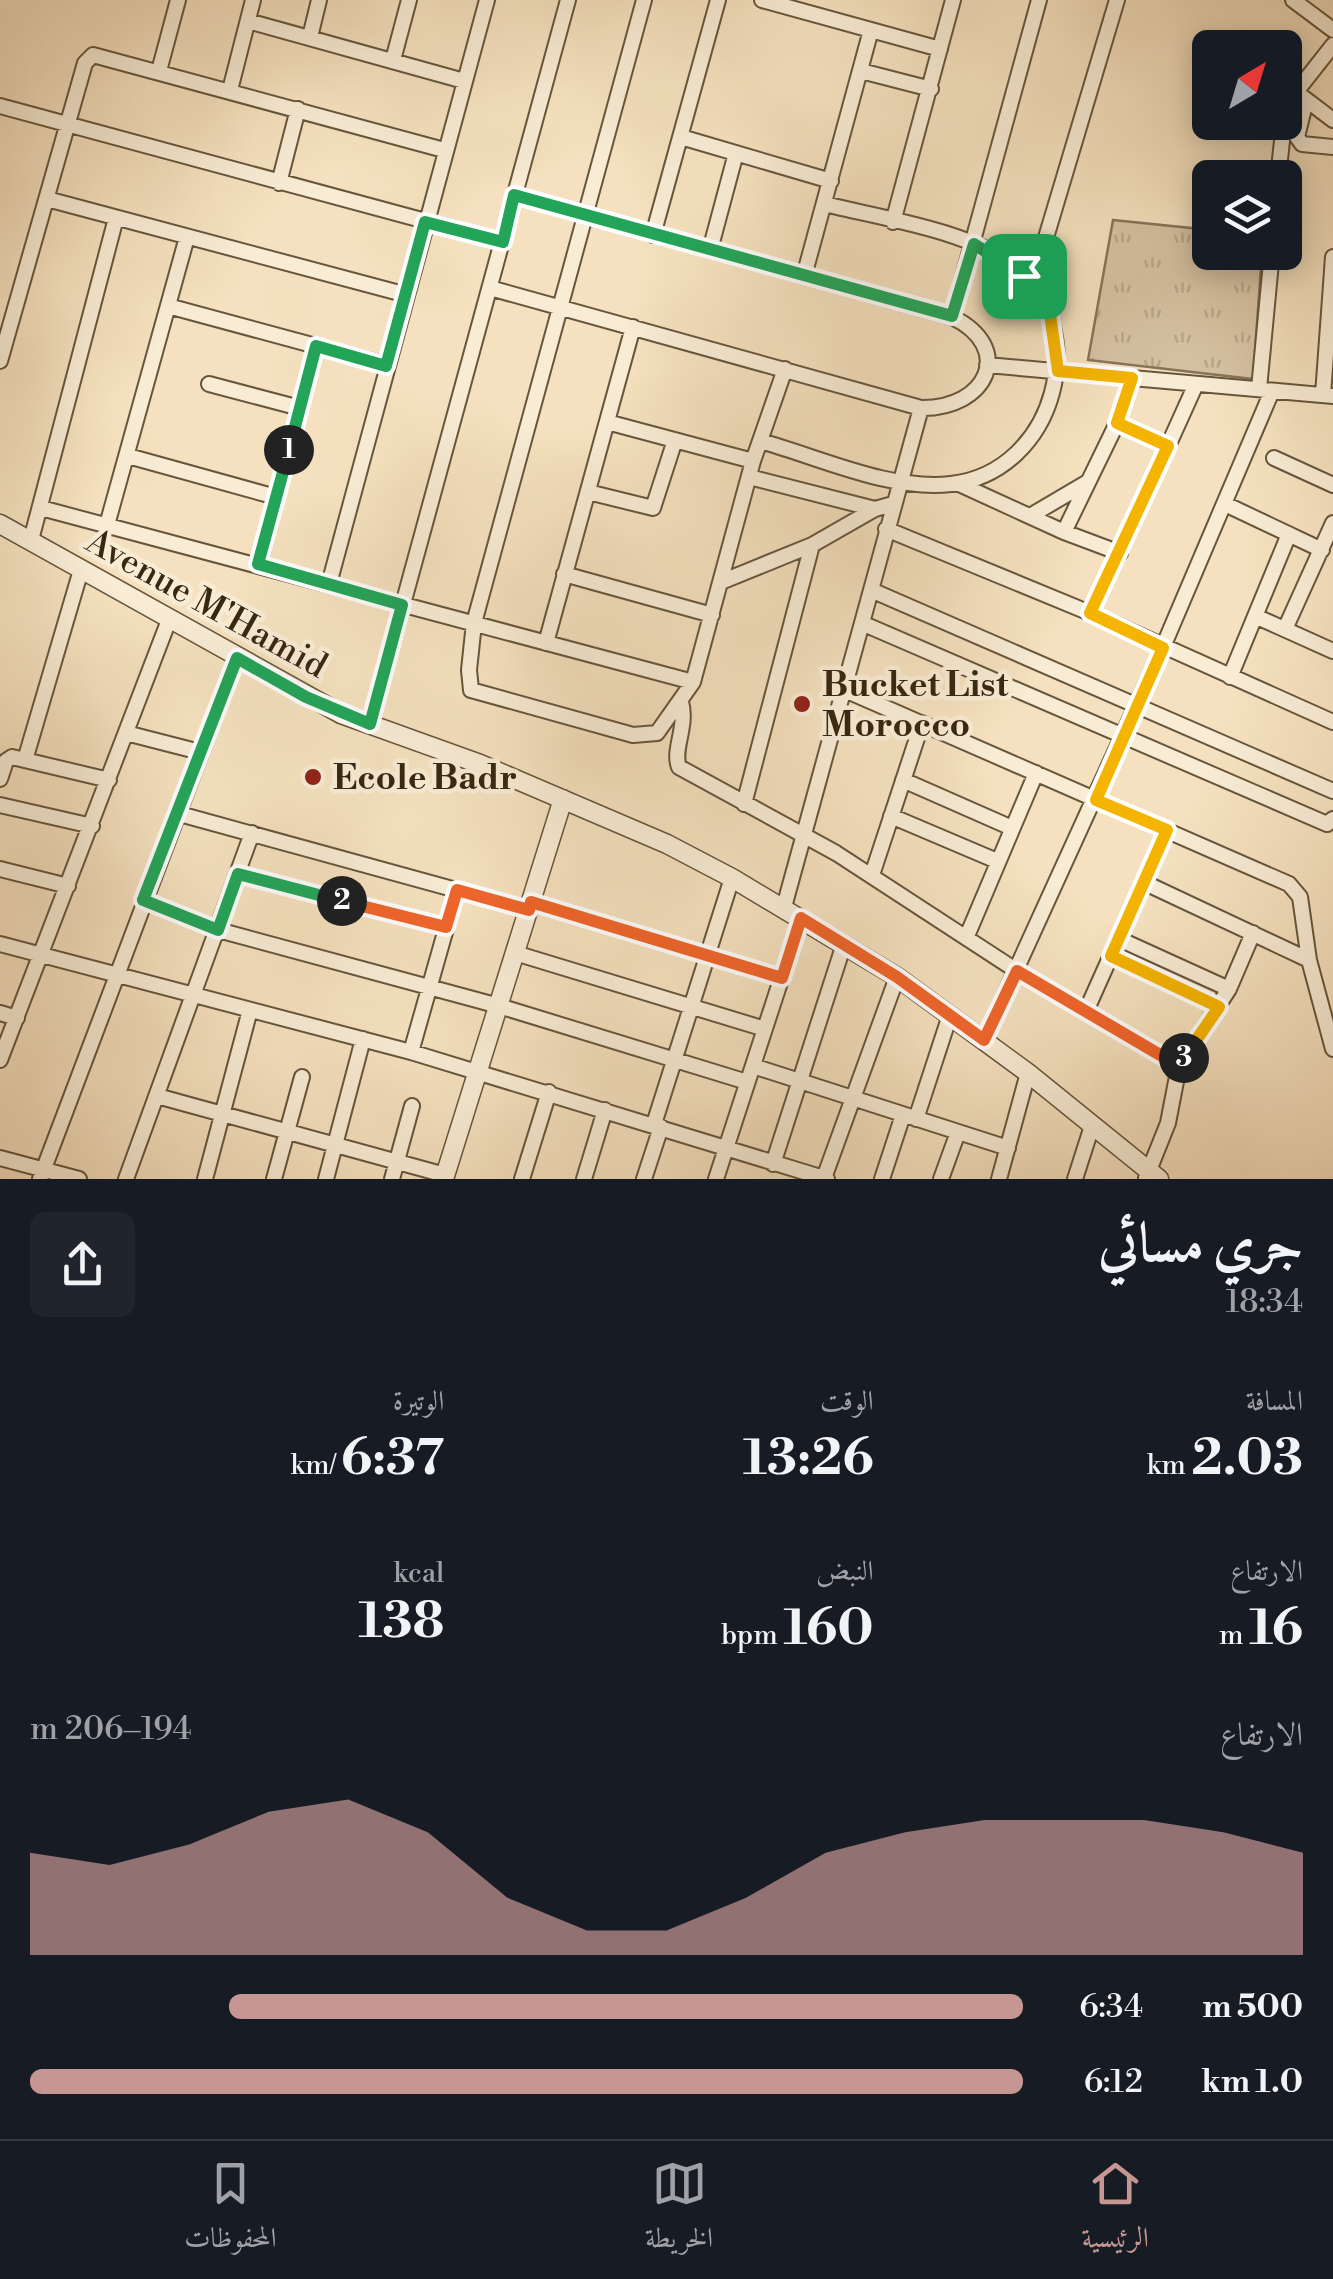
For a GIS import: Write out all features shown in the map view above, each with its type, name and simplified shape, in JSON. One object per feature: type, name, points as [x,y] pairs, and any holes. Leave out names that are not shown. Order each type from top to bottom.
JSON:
[{"type":"street","points":[[159,72],[178,0]]},
{"type":"street","points":[[230,90],[253,0]]},
{"type":"street","points":[[310,37],[319,0]]},
{"type":"street","points":[[393,60],[409,0]]},
{"type":"street","points":[[330,584],[487,0]]},
{"type":"street","points":[[370,724],[568,0]]},
{"type":"street","points":[[644,0],[474,623],[468,682],[472,690],[485,697],[642,738],[657,733],[693,682],[748,477],[785,369]]},
{"type":"street","points":[[653,235],[718,0]]},
{"type":"street","points":[[762,0],[940,49]]},
{"type":"street","points":[[892,222],[953,0]]},
{"type":"street","points":[[952,316],[1040,0]]},
{"type":"street","points":[[1032,286],[1034,278],[1028,276],[1032,260],[1039,261],[1118,0]]},
{"type":"street","points":[[1292,0],[1333,30]]},
{"type":"street","points":[[248,21],[464,81]]},
{"type":"street","points":[[804,276],[872,30]]},
{"type":"street","points":[[1302,94],[1333,45]]},
{"type":"street","points":[[0,360],[85,63],[92,54],[444,150]]},
{"type":"street","points":[[861,71],[931,89]]},
{"type":"street","points":[[1302,97],[1333,120]]},
{"type":"street","points":[[0,106],[503,242]]},
{"type":"street","points":[[278,183],[298,108]]},
{"type":"street","points":[[681,138],[832,180]]},
{"type":"street","points":[[1299,140],[1302,144],[1333,148]]},
{"type":"street","points":[[710,250],[736,153]]},
{"type":"street","points":[[490,288],[921,408],[964,402],[981,384],[987,365],[976,332],[952,316],[514,195]]},
{"type":"street","points":[[47,199],[407,296]]},
{"type":"street","points":[[825,204],[974,244],[1008,262],[1032,286],[1053,324],[1058,371],[1052,400],[1030,438],[1002,464],[957,484]]},
{"type":"street","points":[[31,540],[116,218]]},
{"type":"street","points":[[107,524],[187,237]]},
{"type":"street","points":[[987,365],[1328,396],[1333,257]]},
{"type":"street","points":[[984,1040],[1096,800],[1225,504],[1266,390],[1271,270]]},
{"type":"street","points":[[168,306],[386,366]]},
{"type":"street","points":[[546,643],[633,327]]},
{"type":"street","points":[[258,564],[316,346]]},
{"type":"street","points":[[1064,532],[1117,423],[1132,378]]},
{"type":"street","points":[[210,384],[300,408]]},
{"type":"street","points":[[1090,613],[1196,384]]},
{"type":"street","points":[[784,907],[921,408]]},
{"type":"street","points":[[607,422],[753,461]]},
{"type":"street","points":[[1117,423],[1168,446]]},
{"type":"street","points":[[588,492],[653,508],[675,440]]},
{"type":"street","points":[[760,441],[900,480],[957,484],[1120,553]]},
{"type":"street","points":[[128,456],[276,498]]},
{"type":"street","points":[[1274,458],[1333,485]]},
{"type":"street","points":[[748,477],[875,509]]},
{"type":"street","points":[[1030,516],[1086,483]]},
{"type":"street","points":[[721,582],[812,545],[875,509],[893,504]]},
{"type":"street","points":[[1225,504],[1322,550]]},
{"type":"street","points":[[42,508],[693,682]]},
{"type":"street","name":"Avenue M'Hamid","points":[[0,524],[306,697],[564,799],[732,878],[784,907],[897,977],[984,1040],[1151,1177]]},
{"type":"street","points":[[1285,629],[1333,524]]},
{"type":"street","points":[[886,530],[1090,613],[1333,722]]},
{"type":"street","points":[[1230,677],[1289,534]]},
{"type":"street","points":[[744,804],[812,545]]},
{"type":"street","points":[[25,760],[82,570]]},
{"type":"street","points":[[564,574],[712,615]]},
{"type":"street","points":[[871,590],[1333,792]]},
{"type":"street","points":[[1255,616],[1333,651]]},
{"type":"street","points":[[0,1060],[169,620]]},
{"type":"street","points":[[864,624],[1327,824],[1333,819]]},
{"type":"street","points":[[42,1174],[237,658]]},
{"type":"street","points":[[845,690],[1289,884],[1300,897],[1309,960],[1333,1049]]},
{"type":"street","points":[[681,702],[686,721],[676,764],[872,876],[1017,971],[1179,1066]]},
{"type":"street","points":[[872,876],[922,722]]},
{"type":"street","points":[[126,732],[200,752]]},
{"type":"street","points":[[0,779],[8,758],[109,780]]},
{"type":"street","points":[[967,936],[1036,773]]},
{"type":"street","points":[[903,780],[1012,828]]},
{"type":"street","points":[[157,1096],[444,1177],[564,799]]},
{"type":"street","points":[[0,805],[92,826]]},
{"type":"street","points":[[176,813],[457,890],[530,906],[782,978]]},
{"type":"street","points":[[892,816],[997,861]]},
{"type":"street","points":[[1086,1008],[1167,830]]},
{"type":"street","points":[[126,1179],[252,833]]},
{"type":"street","points":[[0,869],[68,886]]},
{"type":"street","points":[[238,874],[446,927]]},
{"type":"street","points":[[644,1179],[675,1061],[732,878]]},
{"type":"street","points":[[1143,882],[1309,960]]},
{"type":"street","points":[[411,1052],[457,890]]},
{"type":"street","points":[[143,900],[218,930],[499,1006],[747,1082]]},
{"type":"street","points":[[716,1179],[801,918]]},
{"type":"street","points":[[1151,1177],[1168,1123],[1179,1066],[1230,989],[1254,933]]},
{"type":"street","points":[[1119,938],[1230,989]]},
{"type":"street","points":[[0,944],[478,1071],[820,1178],[854,1099],[897,977]]},
{"type":"street","points":[[773,1164],[844,944]]},
{"type":"street","points":[[515,953],[765,1029]]},
{"type":"street","points":[[1111,956],[1219,1007]]},
{"type":"street","points":[[205,1179],[250,1010]]},
{"type":"street","points":[[0,1013],[17,1018]]},
{"type":"street","points":[[882,1179],[950,1015]]},
{"type":"street","points":[[326,1179],[363,1039]]},
{"type":"street","points":[[752,1066],[1008,1148]]},
{"type":"street","points":[[1000,1179],[1028,1074]]},
{"type":"street","points":[[274,1179],[302,1077]]},
{"type":"street","points":[[522,1179],[549,1092]]},
{"type":"street","points":[[392,1179],[412,1106]]},
{"type":"street","points":[[584,1179],[605,1110]]},
{"type":"street","points":[[1075,1179],[1092,1126]]},
{"type":"street","points":[[942,1179],[958,1132]]},
{"type":"street","points":[[0,1158],[42,1174],[79,1179]]},
{"type":"green space","points":[[1113,220],[1192,228],[1192,270],[1261,270],[1253,379],[1088,360]]},
{"type":"place","name":"Bucket List Morocco","points":[[802,704]]},
{"type":"place","name":"Ecole Badr","points":[[313,777]]},
{"type":"route","points":[[514,195],[952,316],[974,244],[999,256],[1024,276],[1050,314],[1058,371],[1132,378],[1117,423],[1168,446],[1090,613],[1163,648],[1096,800],[1167,830],[1111,956],[1219,1007],[1179,1066],[1017,971],[984,1040],[897,977],[801,918],[782,978],[531,902],[529,910],[457,890],[446,927],[238,874],[218,930],[143,900],[237,658],[306,697],[370,724],[402,605],[258,564],[316,346],[386,366],[425,222],[503,242],[514,195]]}]
